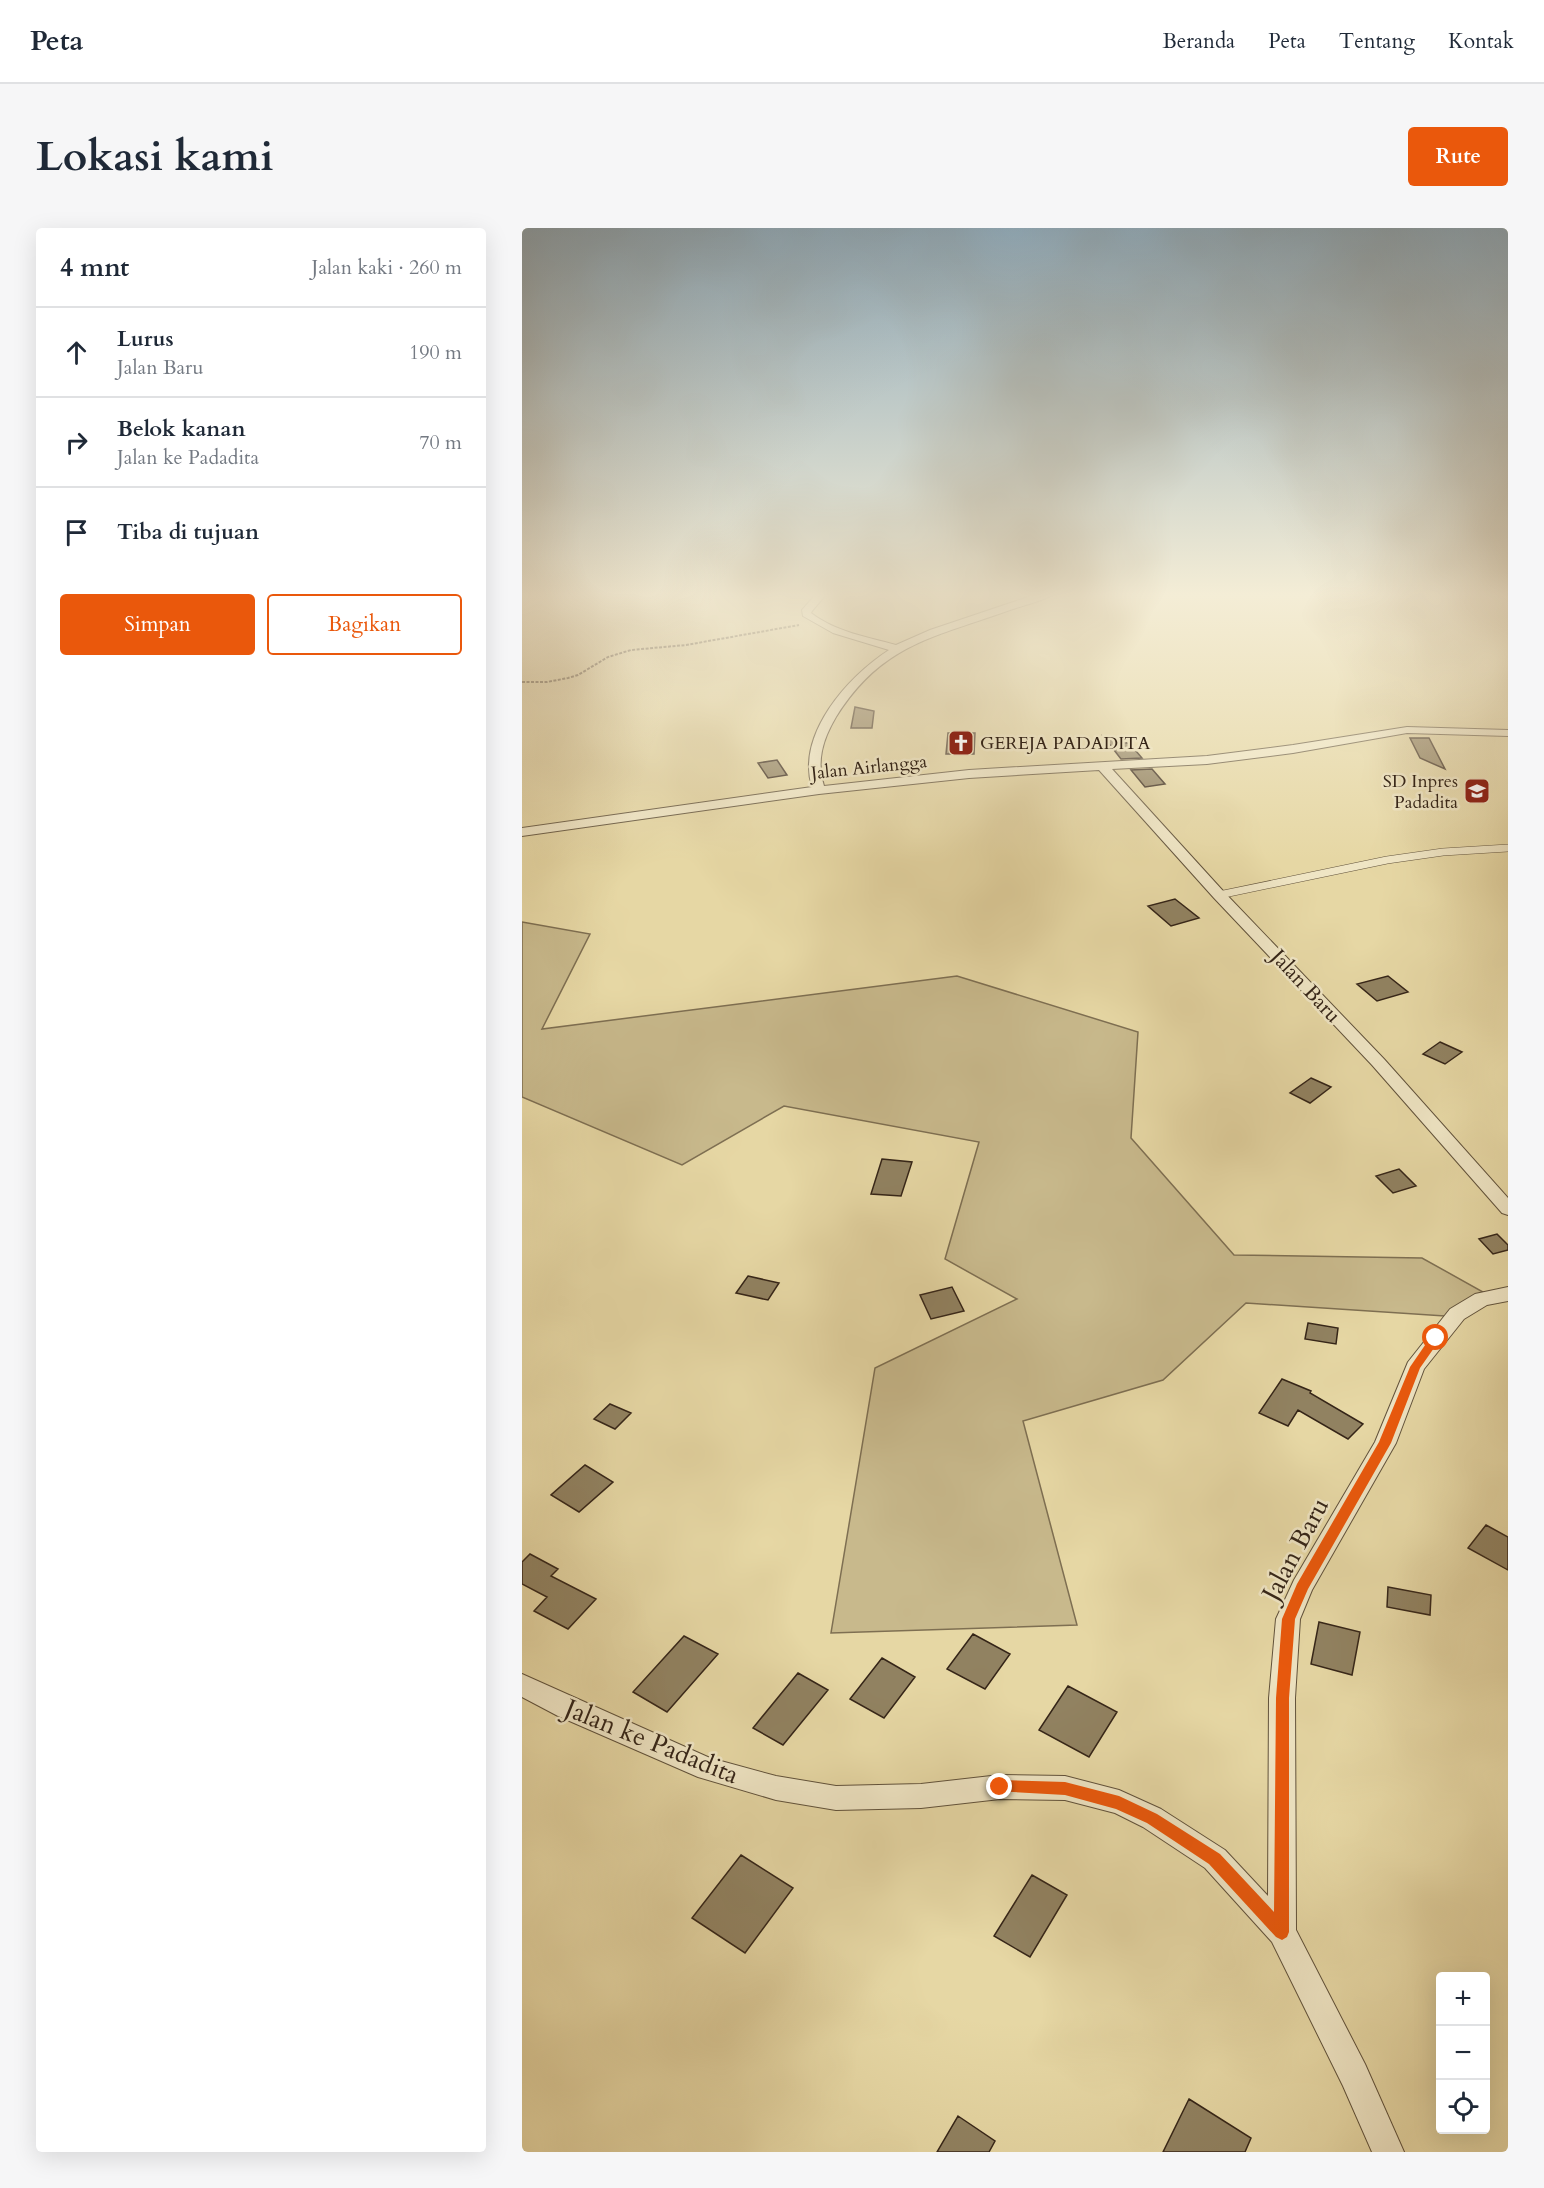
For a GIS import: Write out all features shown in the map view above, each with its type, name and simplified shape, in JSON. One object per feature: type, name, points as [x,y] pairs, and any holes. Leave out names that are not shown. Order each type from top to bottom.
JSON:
[{"type":"street","points":[[819,790],[812,776],[817,742],[830,716],[860,682]]},
{"type":"street","name":"Jalan Airlangga","points":[[522,832],[819,790],[978,773],[1218,759],[1407,730],[1508,733]]},
{"type":"street","name":"Jalan Baru","points":[[1102,766],[1219,895],[1378,1062],[1508,1209]]},
{"type":"street","name":"Jalan Baru","points":[[1282,1932],[1282,1698],[1288,1619],[1302,1587],[1385,1443],[1415,1367],[1457,1314],[1482,1299],[1508,1294]]},
{"type":"street","name":"Jalan ke Padadita","points":[[522,1685],[567,1708],[707,1768],[776,1788],[837,1798],[921,1796],[1000,1787],[1065,1788],[1119,1802],[1152,1818],[1215,1859],[1282,1932],[1354,2075],[1388,2152]]},
{"type":"lane","points":[[1219,895],[1387,860],[1443,852],[1508,848]]},
{"type":"shaded area","points":[[522,922],[590,934],[542,1029],[957,976],[1138,1032],[1131,1138],[1234,1255],[1422,1258],[1483,1292],[1445,1316],[1246,1303],[1163,1380],[1023,1421],[1077,1625],[831,1633],[875,1368],[1017,1299],[945,1259],[979,1142],[784,1106],[682,1165],[522,1097]]},
{"type":"building","points":[[855,707],[874,711],[872,728],[851,728]]},
{"type":"building","name":"GEREJA PADADITA","points":[[948,733],[975,733],[974,754],[946,754]]},
{"type":"building","points":[[1103,736],[1130,744],[1142,758],[1121,759]]},
{"type":"building","points":[[1410,738],[1429,738],[1445,769],[1420,758]]},
{"type":"building","points":[[777,760],[787,775],[768,778],[758,763]]},
{"type":"building","points":[[1152,769],[1165,784],[1145,787],[1131,770]]},
{"type":"building","points":[[1175,899],[1199,918],[1171,926],[1148,906]]},
{"type":"building","points":[[1388,976],[1408,992],[1377,1001],[1357,984]]},
{"type":"building","points":[[1440,1042],[1462,1052],[1445,1064],[1423,1054]]},
{"type":"building","points":[[1311,1078],[1331,1087],[1310,1103],[1290,1093]]},
{"type":"building","points":[[882,1159],[912,1162],[901,1196],[871,1194]]},
{"type":"building","points":[[1399,1169],[1416,1186],[1393,1193],[1376,1176]]},
{"type":"building","points":[[1497,1234],[1508,1245],[1508,1250],[1493,1254],[1479,1239]]},
{"type":"building","points":[[748,1276],[779,1283],[768,1300],[736,1293]]},
{"type":"building","points":[[952,1287],[964,1311],[931,1319],[920,1295]]},
{"type":"building","points":[[1308,1323],[1338,1328],[1336,1344],[1305,1339]]},
{"type":"building","points":[[1282,1379],[1311,1391],[1310,1393],[1363,1424],[1348,1439],[1298,1410],[1288,1426],[1259,1413]]},
{"type":"building","points":[[610,1404],[631,1413],[615,1429],[594,1419]]},
{"type":"building","points":[[585,1465],[613,1482],[579,1512],[551,1495]]},
{"type":"building","points":[[1486,1525],[1508,1537],[1508,1570],[1468,1548]]},
{"type":"building","points":[[530,1554],[558,1569],[551,1576],[596,1599],[568,1629],[534,1611],[547,1597],[522,1584],[522,1562]]},
{"type":"building","points":[[1388,1587],[1431,1595],[1430,1615],[1387,1607]]},
{"type":"building","points":[[1319,1622],[1360,1632],[1352,1675],[1311,1664]]},
{"type":"building","points":[[973,1634],[1010,1654],[985,1689],[947,1669]]},
{"type":"building","points":[[684,1636],[718,1654],[667,1712],[633,1692]]},
{"type":"building","points":[[882,1658],[915,1677],[884,1718],[850,1699]]},
{"type":"building","points":[[798,1673],[828,1690],[783,1745],[753,1728]]},
{"type":"building","points":[[1068,1686],[1117,1712],[1089,1757],[1039,1730]]},
{"type":"building","points":[[741,1855],[793,1888],[745,1953],[692,1918]]},
{"type":"building","points":[[1032,1875],[1067,1895],[1030,1957],[994,1936]]},
{"type":"building","points":[[1189,2099],[1251,2138],[1245,2152],[1163,2152]]},
{"type":"building","points":[[958,2116],[995,2141],[989,2152],[937,2152]]},
{"type":"place","name":"GEREJA PADADITA","points":[[961,743]]},
{"type":"place","name":"SD Inpres Padadita","points":[[1477,791]]},
{"type":"route","points":[[1000,1787],[1065,1788],[1119,1802],[1152,1818],[1215,1859],[1282,1932],[1282,1698],[1288,1619],[1302,1587],[1363,1485],[1385,1443],[1415,1367],[1436,1338]]}]
